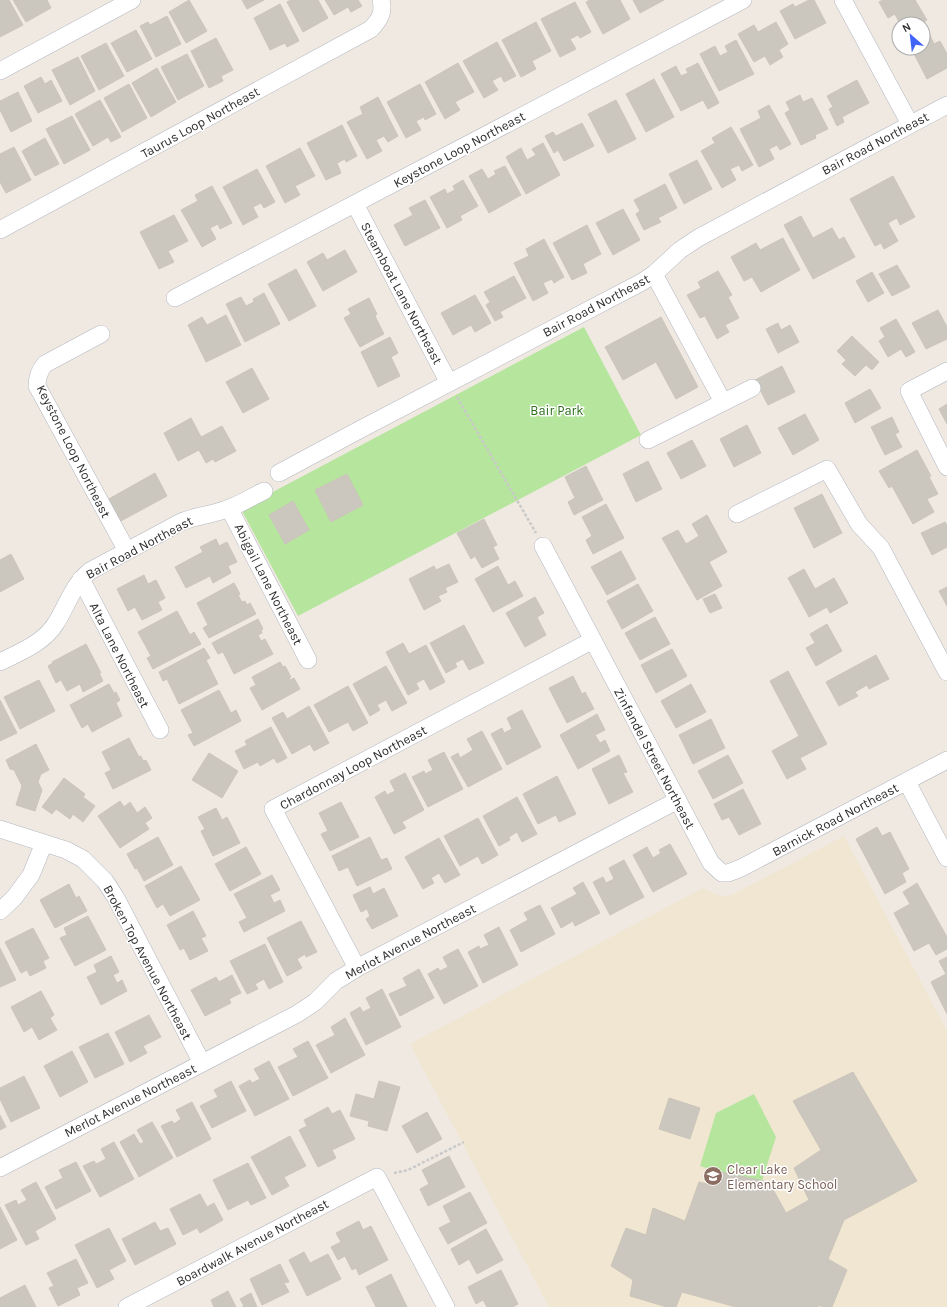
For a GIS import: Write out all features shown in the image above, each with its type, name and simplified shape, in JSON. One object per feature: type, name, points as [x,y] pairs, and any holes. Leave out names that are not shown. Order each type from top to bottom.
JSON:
[{"type":"street","points":[[0,71],[132,0]]},
{"type":"street","name":"Taurus Loop Northeast","points":[[0,230],[371,29],[382,15],[383,8],[381,0]]},
{"type":"street","name":"Keystone Loop Northeast","points":[[175,298],[743,0]]},
{"type":"street","points":[[843,0],[910,124]]},
{"type":"street","name":"Bair Road Northeast","points":[[279,473],[360,429],[642,282],[654,274],[680,250],[698,238],[947,105]]},
{"type":"street","name":"Steamboat Lane Northeast","points":[[355,204],[449,383]]},
{"type":"street","points":[[654,274],[722,402]]},
{"type":"street","name":"Keystone Loop Northeast","points":[[101,334],[45,364],[37,378],[38,386],[127,551]]},
{"type":"street","points":[[947,371],[909,391],[947,467]]},
{"type":"street","points":[[648,440],[752,388]]},
{"type":"street","points":[[737,514],[827,469],[859,524],[881,548],[947,672]]},
{"type":"street","name":"Bair Road Northeast","points":[[0,662],[24,650],[49,633],[56,623],[74,588],[81,578],[90,571],[192,517],[230,508],[264,491]]},
{"type":"street","name":"Abigail Lane Northeast","points":[[230,508],[308,660]]},
{"type":"street","name":"Zinfandel Street Northeast","points":[[543,546],[711,863],[722,873]]},
{"type":"street","name":"Alta Lane Northeast","points":[[81,578],[160,730]]},
{"type":"street","name":"Chardonnay Loop Northeast","points":[[357,968],[273,809],[593,640]]},
{"type":"street","name":"Barnick Road Northeast","points":[[722,873],[728,873],[741,868],[947,760]]},
{"type":"street","points":[[907,782],[947,858]]},
{"type":"street","name":"Merlot Avenue Northeast","points":[[0,1168],[297,1014],[315,1002],[336,981],[357,968],[678,800]]},
{"type":"street","name":"Broken Top Avenue Northeast","points":[[0,829],[66,850],[83,859],[105,881],[116,898],[202,1063]]},
{"type":"street","points":[[0,911],[14,898],[31,875],[44,843]]},
{"type":"street","points":[[377,1177],[446,1307]]},
{"type":"street","name":"Boardwalk Avenue Northeast","points":[[128,1307],[377,1177]]},
{"type":"path","points":[[449,383],[543,546]]},
{"type":"path","points":[[377,1177],[408,1170],[464,1142]]},
{"type":"shaded area","name":"Clear Lake Elementary School","points":[[844,836],[947,1031],[947,1307],[549,1307],[410,1044],[703,888],[715,894],[724,896],[732,895]]},
{"type":"green space","name":"Bair Park","points":[[584,327],[641,435],[298,616],[241,509]]},
{"type":"green space","points":[[754,1094],[776,1137],[761,1184],[700,1166],[716,1113]]},
{"type":"building","points":[[0,0],[9,0],[23,25],[0,37]]},
{"type":"building","points":[[13,0],[47,0],[51,8],[26,22]]},
{"type":"building","points":[[189,0],[207,31],[186,43],[169,12]]},
{"type":"building","points":[[242,0],[264,0],[247,9]]},
{"type":"building","points":[[291,0],[318,0],[328,18],[303,32],[287,2]]},
{"type":"building","points":[[325,0],[358,0],[362,6],[351,12],[348,7],[334,15]]},
{"type":"building","points":[[590,0],[620,0],[630,19],[603,34],[586,2]]},
{"type":"building","points":[[633,0],[664,0],[640,13]]},
{"type":"building","points":[[809,0],[814,0],[826,23],[795,39],[780,11],[793,4],[795,7]]},
{"type":"building","points":[[883,0],[915,0],[925,16],[896,16],[895,14],[888,18],[879,2]]},
{"type":"building","points":[[575,2],[591,32],[580,38],[578,35],[570,39],[576,49],[560,57],[541,19]]},
{"type":"building","points":[[280,4],[299,41],[287,47],[285,43],[270,50],[254,18]]},
{"type":"building","points":[[167,16],[181,44],[156,57],[140,26],[148,22],[150,25]]},
{"type":"building","points":[[536,22],[551,51],[532,61],[536,69],[521,77],[502,40]]},
{"type":"building","points":[[776,22],[788,44],[779,50],[783,57],[770,65],[765,56],[754,62],[738,34],[754,25],[758,32]]},
{"type":"building","points":[[136,30],[152,59],[127,72],[111,43]]},
{"type":"building","points":[[216,38],[233,70],[221,76],[223,81],[209,88],[191,51]]},
{"type":"building","points":[[931,38],[934,44],[940,41],[947,54],[947,68],[927,79],[915,56],[931,56]]},
{"type":"building","points":[[736,40],[754,74],[719,91],[700,54],[715,46],[720,56],[728,52],[725,46]]},
{"type":"building","points":[[497,42],[516,76],[504,82],[501,76],[492,81],[498,90],[484,98],[463,61]]},
{"type":"building","points":[[106,43],[124,76],[99,90],[81,56]]},
{"type":"building","points":[[187,54],[204,86],[178,100],[161,67]]},
{"type":"building","points":[[78,57],[95,91],[70,105],[52,70]]},
{"type":"building","points":[[458,63],[474,92],[455,102],[460,110],[445,119],[425,82]]},
{"type":"building","points":[[698,63],[719,103],[708,109],[703,100],[681,111],[661,74],[676,66],[681,76],[688,73],[686,69]]},
{"type":"building","points":[[157,68],[176,102],[151,117],[132,83]]},
{"type":"building","points":[[41,77],[45,84],[51,80],[62,101],[38,113],[24,86]]},
{"type":"building","points":[[654,79],[674,117],[646,132],[626,94]]},
{"type":"building","points":[[857,80],[869,103],[842,117],[844,122],[837,126],[829,109],[833,107],[827,96]]},
{"type":"building","points":[[129,84],[147,118],[122,132],[104,98]]},
{"type":"building","points":[[420,84],[436,114],[425,120],[424,117],[416,121],[421,130],[406,138],[387,102]]},
{"type":"building","points":[[18,92],[32,121],[11,132],[0,110],[0,101]]},
{"type":"building","points":[[800,95],[803,102],[812,98],[828,129],[815,135],[816,138],[801,145],[785,113],[790,110],[786,102]]},
{"type":"building","points":[[378,97],[398,136],[388,142],[384,136],[376,140],[382,151],[367,159],[347,122],[363,114],[360,107]]},
{"type":"building","points":[[100,100],[121,137],[111,142],[108,137],[93,146],[75,114]]},
{"type":"building","points":[[616,100],[636,139],[608,153],[588,114]]},
{"type":"building","points":[[769,105],[791,144],[780,150],[777,145],[769,149],[774,159],[759,167],[740,129],[761,118],[758,111]]},
{"type":"building","points":[[72,116],[90,150],[64,164],[46,129]]},
{"type":"building","points":[[582,123],[594,146],[564,161],[558,150],[554,153],[545,136],[553,132],[556,136]]},
{"type":"building","points":[[342,125],[357,156],[346,162],[345,159],[337,163],[341,173],[326,180],[307,143]]},
{"type":"building","points":[[731,127],[753,165],[742,171],[739,165],[730,169],[736,180],[722,188],[701,151],[715,143],[712,138]]},
{"type":"building","points":[[45,138],[59,164],[35,176],[22,151]]},
{"type":"building","points":[[543,143],[560,175],[526,194],[506,157],[521,148],[527,160],[536,155],[532,149]]},
{"type":"building","points":[[14,147],[31,180],[6,193],[0,182],[0,154]]},
{"type":"building","points":[[300,148],[315,176],[295,186],[300,195],[285,203],[266,166]]},
{"type":"building","points":[[697,160],[712,189],[684,204],[669,174]]},
{"type":"building","points":[[505,166],[521,195],[489,213],[469,176],[482,169],[488,179],[496,174],[494,171]]},
{"type":"building","points":[[257,169],[275,202],[264,208],[261,203],[253,207],[258,217],[243,225],[223,187]]},
{"type":"building","points":[[893,176],[915,217],[900,225],[897,218],[888,223],[898,241],[884,249],[881,243],[875,246],[850,199]]},
{"type":"building","points":[[463,180],[478,206],[460,216],[462,220],[447,228],[430,197],[445,189],[447,194],[455,190],[453,186]]},
{"type":"building","points":[[665,184],[677,208],[658,218],[661,222],[644,230],[636,214],[640,211],[634,200]]},
{"type":"building","points":[[212,186],[232,223],[220,229],[218,224],[210,228],[216,239],[202,247],[181,210],[198,201],[195,195]]},
{"type":"building","points":[[425,200],[440,228],[405,246],[394,225],[413,215],[409,208]]},
{"type":"building","points":[[623,209],[640,240],[613,255],[596,223]]},
{"type":"building","points":[[174,215],[188,241],[168,251],[174,262],[159,269],[140,232]]},
{"type":"building","points":[[801,216],[813,238],[832,228],[839,240],[844,237],[855,257],[813,279],[784,225]]},
{"type":"building","points":[[587,225],[601,254],[583,264],[587,273],[572,280],[553,243]]},
{"type":"building","points":[[783,238],[800,270],[761,292],[752,277],[744,281],[731,257],[756,243],[760,250]]},
{"type":"building","points":[[544,239],[564,277],[554,283],[552,279],[543,283],[548,293],[533,301],[514,263],[529,256],[526,249]]},
{"type":"building","points":[[345,250],[357,272],[323,291],[307,262],[323,253],[327,260]]},
{"type":"building","points":[[897,265],[910,287],[892,296],[879,274]]},
{"type":"building","points":[[296,269],[316,306],[289,321],[268,284]]},
{"type":"building","points":[[718,271],[732,295],[728,297],[739,318],[725,325],[729,332],[717,339],[705,316],[700,318],[687,295],[701,288],[698,282]]},
{"type":"building","points":[[872,272],[884,293],[868,302],[856,281]]},
{"type":"building","points":[[514,276],[526,298],[500,312],[503,317],[495,321],[486,305],[490,302],[484,292]]},
{"type":"building","points":[[264,293],[280,324],[245,342],[226,304],[241,297],[246,306],[254,302],[253,299]]},
{"type":"building","points":[[475,295],[491,323],[475,332],[471,325],[453,335],[441,313]]},
{"type":"building","points":[[369,298],[377,314],[375,316],[384,334],[360,347],[344,318],[351,314],[348,309]]},
{"type":"building","points":[[938,310],[947,327],[947,339],[926,349],[912,323]]},
{"type":"building","points":[[226,315],[241,345],[206,362],[188,325],[202,317],[207,325]]},
{"type":"building","points":[[661,317],[698,387],[676,399],[656,362],[623,380],[605,347]]},
{"type":"building","points":[[896,319],[915,352],[906,357],[901,349],[888,357],[879,341],[885,337],[880,328]]},
{"type":"building","points":[[778,323],[781,330],[790,325],[799,342],[778,353],[766,329]]},
{"type":"building","points":[[852,336],[879,362],[872,370],[866,365],[855,376],[842,364],[846,360],[837,351]]},
{"type":"building","points":[[390,337],[398,353],[391,357],[400,376],[378,387],[361,352]]},
{"type":"building","points":[[782,366],[795,392],[768,405],[755,380]]},
{"type":"building","points":[[252,368],[269,399],[243,413],[226,382]]},
{"type":"building","points":[[870,389],[881,408],[855,423],[845,403]]},
{"type":"building","points":[[947,404],[947,424],[939,409]]},
{"type":"building","points":[[805,414],[819,440],[793,455],[778,428]]},
{"type":"building","points":[[892,417],[899,432],[895,434],[902,447],[885,455],[871,427]]},
{"type":"building","points":[[191,418],[201,437],[222,426],[236,451],[215,462],[213,459],[206,463],[199,450],[178,461],[164,433]]},
{"type":"building","points":[[747,425],[761,453],[734,467],[720,439]]},
{"type":"building","points":[[692,440],[706,466],[681,479],[667,453]]},
{"type":"building","points":[[917,450],[931,476],[929,477],[938,494],[927,499],[934,512],[913,524],[892,486],[889,488],[879,471]]},
{"type":"building","points":[[648,461],[662,489],[636,502],[623,474]]},
{"type":"building","points":[[586,466],[603,500],[574,515],[568,502],[575,498],[565,477]]},
{"type":"building","points":[[155,473],[167,496],[119,522],[107,500]]},
{"type":"building","points":[[347,474],[363,505],[331,522],[315,490]]},
{"type":"building","points":[[822,494],[842,533],[814,548],[794,508]]},
{"type":"building","points":[[293,501],[309,530],[285,544],[269,515]]},
{"type":"building","points":[[606,504],[624,538],[593,554],[586,540],[592,536],[582,517]]},
{"type":"building","points":[[707,515],[727,552],[709,562],[722,586],[697,600],[662,538],[678,530],[686,544],[699,536],[692,524]]},
{"type":"building","points":[[484,519],[497,545],[493,547],[499,559],[482,568],[475,556],[471,559],[457,533]]},
{"type":"building","points":[[945,522],[947,525],[947,547],[932,555],[921,533]]},
{"type":"building","points":[[216,539],[219,546],[227,542],[237,562],[228,566],[231,573],[213,583],[210,576],[186,588],[175,567],[203,552],[200,547]]},
{"type":"building","points":[[621,551],[636,579],[607,595],[591,567]]},
{"type":"building","points":[[11,554],[24,579],[0,592],[0,560]]},
{"type":"building","points":[[449,564],[458,582],[445,588],[447,592],[438,596],[441,601],[424,610],[409,579],[434,566],[436,570]]},
{"type":"building","points":[[498,566],[508,585],[515,581],[523,596],[493,612],[475,579]]},
{"type":"building","points":[[804,569],[815,589],[834,578],[848,603],[830,613],[827,607],[809,617],[788,578]]},
{"type":"building","points":[[144,575],[148,584],[156,580],[165,598],[158,602],[162,610],[142,620],[135,607],[128,611],[117,589]]},
{"type":"building","points":[[234,583],[240,594],[238,595],[242,602],[245,601],[247,605],[250,603],[256,614],[209,638],[203,628],[208,625],[197,603]]},
{"type":"building","points":[[638,584],[653,611],[622,629],[607,601]]},
{"type":"building","points":[[947,587],[947,606],[939,591]]},
{"type":"building","points":[[715,594],[722,608],[710,613],[703,599]]},
{"type":"building","points":[[535,597],[544,613],[537,617],[546,635],[525,647],[506,613]]},
{"type":"building","points":[[177,611],[190,635],[194,632],[201,644],[153,669],[147,658],[151,656],[138,632]]},
{"type":"building","points":[[655,617],[670,644],[640,660],[625,633]]},
{"type":"building","points":[[258,619],[263,629],[261,630],[262,633],[258,635],[261,641],[265,639],[273,654],[234,674],[223,652],[218,654],[212,643]]},
{"type":"building","points":[[827,624],[842,651],[816,666],[806,648],[815,643],[810,634]]},
{"type":"building","points":[[464,625],[484,663],[469,670],[463,659],[455,663],[457,667],[446,673],[430,643]]},
{"type":"building","points":[[403,643],[409,654],[426,645],[445,682],[430,690],[424,679],[416,683],[419,689],[408,695],[386,652]]},
{"type":"building","points":[[86,644],[101,673],[99,673],[103,681],[83,692],[80,684],[67,691],[61,680],[56,683],[48,666],[53,663],[52,662]]},
{"type":"building","points":[[204,648],[210,658],[206,660],[218,684],[179,704],[167,679],[163,681],[159,672]]},
{"type":"building","points":[[672,649],[687,676],[656,693],[641,665]]},
{"type":"building","points":[[876,655],[889,679],[869,689],[867,685],[855,692],[858,696],[839,706],[826,682]]},
{"type":"building","points":[[280,662],[283,667],[285,666],[291,677],[289,678],[290,680],[294,678],[300,689],[262,710],[250,688],[256,685],[252,677]]},
{"type":"building","points":[[386,666],[407,703],[392,711],[386,700],[377,705],[380,710],[370,716],[353,684]]},
{"type":"building","points":[[788,671],[827,744],[800,758],[806,769],[787,779],[772,751],[799,736],[770,681]]},
{"type":"building","points":[[573,676],[582,694],[585,692],[594,709],[567,723],[549,688]]},
{"type":"building","points":[[39,680],[55,711],[20,729],[4,697]]},
{"type":"building","points":[[109,684],[114,693],[116,692],[120,700],[116,703],[122,716],[92,732],[88,724],[82,728],[70,705]]},
{"type":"building","points":[[691,684],[706,712],[676,728],[661,701]]},
{"type":"building","points":[[348,686],[368,723],[353,731],[348,722],[329,732],[314,705]]},
{"type":"building","points":[[219,690],[231,713],[236,710],[241,721],[194,746],[188,735],[193,733],[181,710]]},
{"type":"building","points":[[0,700],[17,733],[0,741]]},
{"type":"building","points":[[309,706],[329,743],[314,751],[310,744],[292,754],[272,718],[283,712],[287,719]]},
{"type":"building","points":[[522,710],[541,747],[507,765],[491,734],[502,728],[504,733],[512,729],[507,718]]},
{"type":"building","points":[[597,714],[605,730],[595,735],[600,743],[605,740],[610,751],[578,769],[560,735]]},
{"type":"building","points":[[711,719],[725,748],[693,764],[679,735]]},
{"type":"building","points":[[271,727],[287,758],[277,763],[274,758],[260,766],[258,762],[244,769],[235,751],[247,745],[245,741]]},
{"type":"building","points":[[482,731],[502,769],[468,787],[451,757],[458,753],[460,758],[473,750],[467,739]]},
{"type":"building","points":[[129,738],[139,757],[141,756],[143,761],[146,760],[151,770],[113,789],[105,773],[111,770],[102,752]]},
{"type":"building","points":[[36,744],[49,770],[41,774],[38,782],[42,790],[35,811],[16,805],[22,786],[14,770],[10,769],[6,760]]},
{"type":"building","points":[[444,752],[463,789],[428,807],[412,777],[424,771],[425,774],[433,770],[428,760]]},
{"type":"building","points":[[209,753],[238,771],[222,798],[192,780]]},
{"type":"building","points":[[619,755],[627,772],[623,773],[633,792],[609,804],[592,769]]},
{"type":"building","points":[[728,755],[743,783],[713,799],[698,771]]},
{"type":"building","points":[[405,773],[424,810],[402,822],[406,828],[394,834],[375,797],[385,791],[387,795],[395,791],[390,781]]},
{"type":"building","points":[[557,776],[576,814],[559,822],[556,815],[538,824],[523,794]]},
{"type":"building","points":[[64,778],[85,794],[83,797],[95,806],[83,822],[73,814],[70,819],[56,809],[52,814],[42,807]]},
{"type":"building","points":[[743,789],[761,824],[739,835],[729,817],[722,820],[714,804]]},
{"type":"building","points":[[517,797],[537,834],[522,842],[517,832],[509,837],[510,840],[499,846],[483,816]]},
{"type":"building","points":[[120,801],[124,807],[130,802],[137,813],[145,807],[152,818],[145,823],[149,829],[120,848],[98,816]]},
{"type":"building","points":[[341,802],[359,837],[330,851],[321,834],[328,831],[319,813]]},
{"type":"building","points":[[216,808],[222,820],[227,817],[240,843],[213,856],[201,831],[205,829],[198,817]]},
{"type":"building","points":[[478,818],[498,855],[482,864],[478,856],[460,866],[444,836]]},
{"type":"building","points":[[877,827],[882,836],[890,832],[909,869],[902,873],[906,882],[885,894],[856,839]]},
{"type":"building","points":[[158,837],[173,865],[144,881],[137,868],[135,869],[127,854]]},
{"type":"building","points":[[370,837],[381,860],[387,858],[392,869],[357,886],[348,867],[339,871],[332,856]]},
{"type":"building","points":[[439,838],[460,875],[445,883],[439,873],[431,878],[434,883],[423,889],[405,857]]},
{"type":"building","points":[[670,844],[687,874],[653,892],[633,855],[647,847],[653,858],[661,853],[659,850]]},
{"type":"building","points":[[246,847],[261,874],[230,891],[215,864]]},
{"type":"building","points":[[624,860],[644,897],[610,915],[593,882],[603,877],[606,883],[614,879],[609,868]]},
{"type":"building","points":[[181,866],[200,900],[170,916],[163,904],[157,908],[145,886]]},
{"type":"building","points":[[272,875],[280,890],[270,895],[274,903],[280,900],[285,911],[244,932],[239,922],[247,918],[234,894]]},
{"type":"building","points":[[583,882],[600,913],[575,926],[573,921],[561,928],[551,908],[577,894],[573,888]]},
{"type":"building","points":[[917,883],[947,937],[947,949],[936,955],[929,943],[914,951],[894,913],[910,904],[903,892]]},
{"type":"building","points":[[69,884],[76,898],[79,896],[87,911],[55,928],[40,900]]},
{"type":"building","points":[[370,887],[373,894],[384,888],[398,916],[372,929],[366,919],[370,916],[367,909],[361,912],[353,895]]},
{"type":"building","points":[[540,905],[555,934],[521,952],[510,930],[528,920],[524,913]]},
{"type":"building","points":[[193,911],[206,936],[201,938],[208,951],[190,960],[184,948],[180,950],[167,925]]},
{"type":"building","points":[[88,916],[106,950],[75,966],[60,938],[67,935],[64,928]]},
{"type":"building","points":[[301,921],[317,952],[306,957],[305,954],[297,959],[302,968],[287,976],[267,938]]},
{"type":"building","points":[[499,927],[518,965],[483,983],[468,952],[479,946],[480,949],[489,945],[484,935]]},
{"type":"building","points":[[33,928],[49,958],[43,961],[46,968],[30,976],[27,970],[21,973],[5,942]]},
{"type":"building","points":[[265,944],[283,982],[269,989],[264,979],[255,984],[258,989],[247,994],[230,961]]},
{"type":"building","points":[[0,948],[16,980],[0,987]]},
{"type":"building","points":[[458,949],[478,986],[444,1004],[428,974],[438,968],[440,971],[448,967],[443,957]]},
{"type":"building","points":[[111,956],[119,972],[113,975],[117,983],[122,980],[127,991],[101,1005],[87,977],[97,972],[94,965]]},
{"type":"building","points":[[947,957],[947,1014],[931,982],[946,974],[939,961]]},
{"type":"building","points":[[419,969],[434,998],[400,1016],[389,994],[407,986],[403,978]]},
{"type":"building","points":[[232,975],[241,993],[229,999],[231,1003],[205,1016],[191,990],[216,977],[219,982]]},
{"type":"building","points":[[382,989],[401,1027],[366,1045],[350,1013],[360,1007],[363,1012],[371,1008],[366,998]]},
{"type":"building","points":[[41,991],[54,1015],[50,1018],[57,1030],[39,1040],[32,1027],[24,1032],[11,1007]]},
{"type":"building","points":[[149,1015],[161,1037],[143,1046],[147,1053],[130,1062],[115,1032]]},
{"type":"building","points":[[345,1018],[365,1055],[331,1073],[316,1045],[335,1035],[331,1027]]},
{"type":"building","points":[[108,1033],[124,1064],[95,1078],[79,1047]]},
{"type":"building","points":[[308,1041],[328,1078],[293,1096],[278,1067],[298,1057],[293,1049]]},
{"type":"building","points":[[72,1051],[88,1082],[60,1097],[44,1066]]},
{"type":"building","points":[[269,1061],[289,1099],[255,1116],[239,1086],[250,1080],[252,1083],[260,1079],[254,1069]]},
{"type":"building","points":[[853,1072],[917,1181],[844,1220],[828,1259],[847,1270],[832,1307],[823,1307],[818,1305],[818,1307],[736,1307],[682,1292],[676,1307],[667,1307],[630,1296],[633,1280],[611,1266],[626,1228],[646,1235],[653,1208],[685,1221],[699,1182],[714,1186],[721,1172],[769,1182],[786,1213],[809,1200],[794,1168],[821,1150],[793,1101]]},
{"type":"building","points":[[24,1076],[40,1108],[11,1122],[0,1099],[0,1088]]},
{"type":"building","points":[[231,1081],[246,1111],[212,1128],[200,1106],[218,1097],[214,1090]]},
{"type":"building","points":[[379,1081],[400,1087],[387,1131],[368,1126],[369,1121],[350,1116],[356,1094],[374,1099]]},
{"type":"building","points":[[669,1098],[700,1108],[690,1139],[659,1129]]},
{"type":"building","points":[[192,1102],[211,1139],[177,1157],[161,1126],[172,1121],[174,1124],[181,1119],[176,1110]]},
{"type":"building","points":[[328,1107],[332,1114],[340,1110],[355,1139],[332,1150],[336,1158],[318,1167],[299,1130],[307,1126],[304,1120]]},
{"type":"building","points":[[427,1112],[442,1139],[417,1153],[402,1126]]},
{"type":"building","points":[[0,1115],[6,1127],[0,1130]]},
{"type":"building","points":[[152,1122],[173,1158],[139,1177],[120,1142],[134,1134],[140,1144],[144,1142],[137,1130]]},
{"type":"building","points":[[290,1136],[306,1166],[284,1177],[289,1186],[272,1195],[251,1157]]},
{"type":"building","points":[[114,1142],[134,1179],[100,1197],[83,1166],[94,1161],[96,1164],[106,1159],[101,1149]]},
{"type":"building","points":[[449,1156],[465,1187],[428,1206],[420,1189],[429,1184],[422,1170]]},
{"type":"building","points":[[76,1162],[91,1191],[56,1209],[45,1187],[63,1178],[59,1170]]},
{"type":"building","points":[[248,1163],[266,1198],[251,1205],[248,1200],[228,1210],[213,1180]]},
{"type":"building","points":[[36,1182],[56,1219],[35,1231],[39,1239],[26,1245],[5,1205],[16,1200],[18,1205],[27,1200],[21,1190]]},
{"type":"building","points":[[470,1192],[487,1223],[448,1244],[439,1228],[451,1222],[443,1206]]},
{"type":"building","points":[[200,1194],[207,1207],[214,1203],[223,1220],[200,1233],[197,1228],[183,1235],[170,1209]]},
{"type":"building","points":[[0,1207],[17,1240],[0,1249]]},
{"type":"building","points":[[359,1221],[363,1230],[371,1226],[388,1260],[359,1275],[356,1268],[352,1270],[345,1256],[338,1260],[331,1247],[341,1242],[336,1233]]},
{"type":"building","points":[[155,1222],[160,1231],[168,1228],[176,1244],[135,1265],[122,1239]]},
{"type":"building","points":[[109,1228],[126,1261],[109,1270],[114,1279],[97,1288],[75,1245]]},
{"type":"building","points":[[486,1229],[503,1260],[477,1274],[469,1259],[459,1265],[451,1249]]},
{"type":"building","points":[[304,1252],[310,1263],[328,1254],[341,1279],[307,1296],[289,1260]]},
{"type":"building","points":[[76,1259],[88,1283],[77,1288],[80,1295],[58,1306],[49,1288],[54,1286],[47,1273]]},
{"type":"building","points":[[280,1264],[289,1282],[284,1283],[289,1292],[262,1305],[250,1279]]},
{"type":"building","points":[[501,1270],[518,1304],[513,1307],[487,1307],[483,1300],[476,1304],[468,1287]]},
{"type":"building","points":[[391,1274],[407,1307],[376,1307],[366,1287]]},
{"type":"building","points":[[25,1285],[36,1307],[0,1307],[0,1298]]},
{"type":"building","points":[[228,1291],[236,1307],[214,1307],[211,1300]]},
{"type":"building","points":[[251,1293],[257,1307],[242,1307],[244,1306],[240,1299]]},
{"type":"place","name":"Clear Lake Elementary School","points":[[713,1176]]}]
